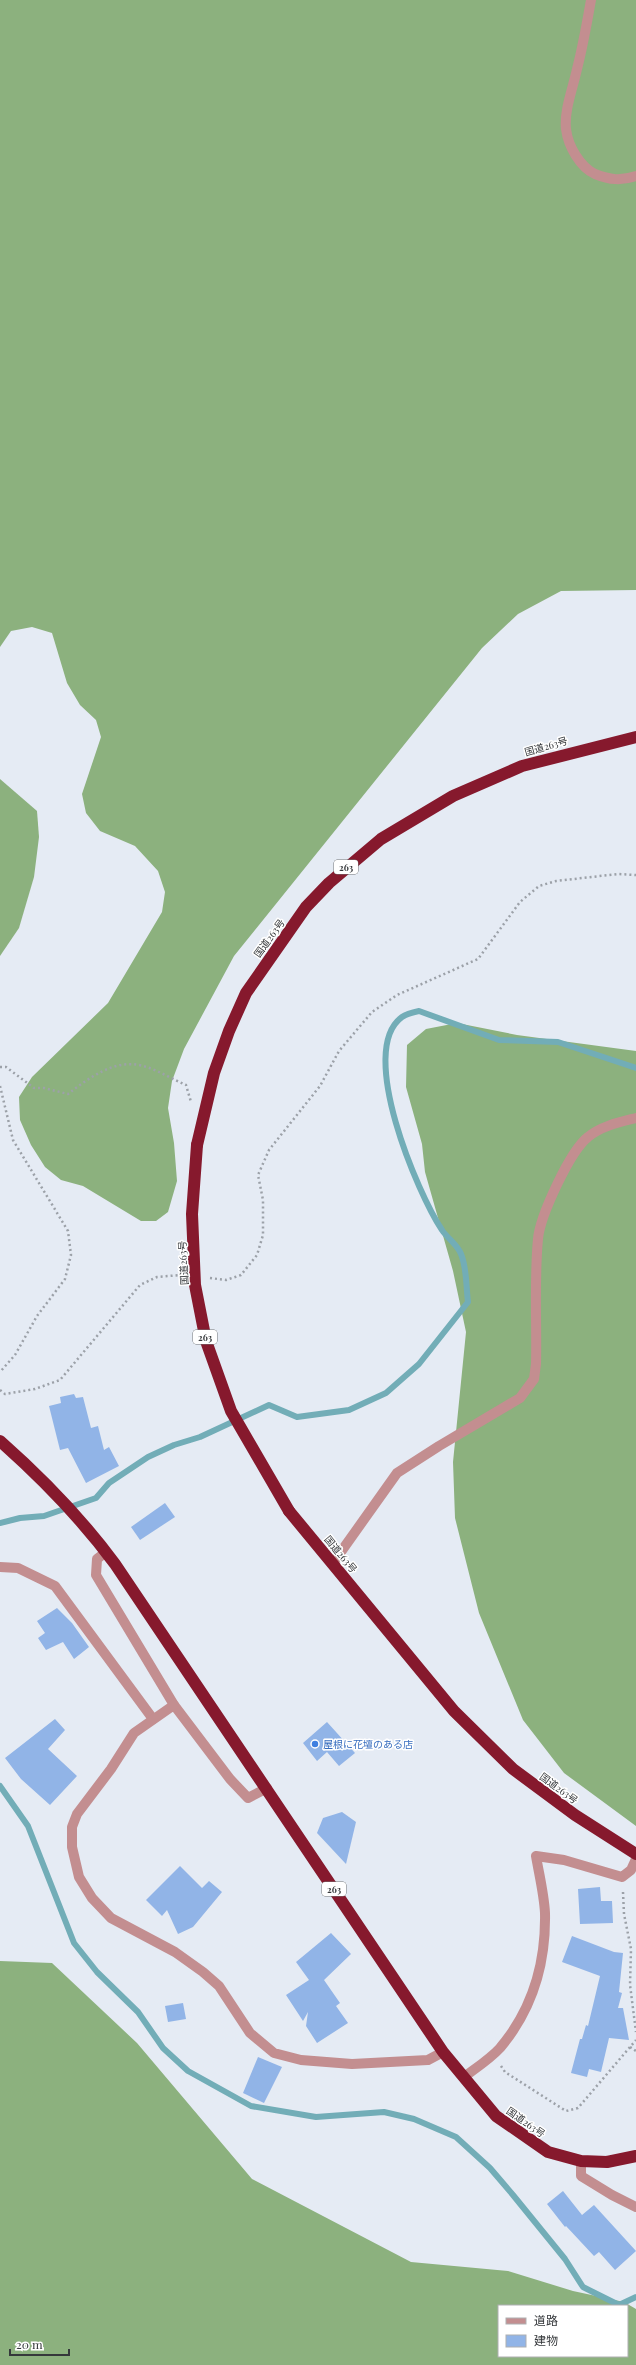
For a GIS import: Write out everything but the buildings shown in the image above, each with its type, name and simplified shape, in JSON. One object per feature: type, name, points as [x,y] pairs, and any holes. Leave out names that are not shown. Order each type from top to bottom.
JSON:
[{"type":"highway","name":"国道263号","points":[[636,737],[530,763],[490,779],[415,817],[357,857],[306,908],[246,993],[226,1038],[205,1108],[197,1145],[192,1214],[196,1286],[206,1341],[231,1411],[289,1511],[454,1711],[513,1769],[575,1815],[636,1854]]},
{"type":"highway","name":"国道263号","points":[[0,1441],[45,1480],[91,1531],[267,1788],[443,2052],[496,2116],[548,2152],[581,2162],[607,2162],[636,2156]]},
{"type":"street","points":[[591,0],[584,39],[568,109],[566,129],[571,146],[579,160],[590,171],[605,178],[623,181],[636,176]]},
{"type":"street","points":[[333,1563],[397,1473],[438,1446],[520,1398],[534,1379],[536,1364],[538,1238],[554,1192],[571,1156],[588,1137],[616,1122],[636,1118]]},
{"type":"street","points":[[106,1552],[97,1559],[96,1575],[174,1705],[230,1779],[248,1798],[267,1788]]},
{"type":"street","points":[[0,1567],[18,1568],[55,1586],[153,1719]]},
{"type":"street","points":[[174,1705],[134,1733],[111,1769],[77,1814],[72,1827],[72,1847],[79,1877],[92,1898],[112,1918],[175,1952],[203,1972],[219,1986],[250,2033],[274,2053],[301,2060],[352,2064],[428,2060],[443,2052]]},
{"type":"street","points":[[464,2077],[493,2054],[522,2018],[535,1988],[544,1948],[545,1912],[536,1856],[564,1860],[622,1877],[631,1870],[636,1859]]},
{"type":"street","points":[[581,2162],[581,2176],[612,2196],[636,2206]]},
{"type":"path","points":[[202,1277],[226,1280],[241,1275],[257,1255],[263,1234],[263,1200],[258,1175],[269,1150],[320,1086],[339,1051],[372,1012],[397,995],[478,959],[520,902],[539,886],[556,881],[618,874],[636,875]]},
{"type":"path","points":[[0,1067],[6,1067],[34,1088],[44,1088],[68,1094],[91,1076],[121,1065],[142,1066],[186,1085],[191,1102],[205,1108]]},
{"type":"path","points":[[0,1086],[13,1140],[68,1231],[71,1255],[65,1279],[37,1316],[15,1355],[0,1372]]},
{"type":"path","points":[[0,1390],[5,1394],[35,1389],[60,1380],[140,1285],[157,1277],[186,1276]]},
{"type":"path","points":[[622,1877],[624,1914],[630,1949],[630,1985],[636,2032]]},
{"type":"path","points":[[493,2054],[505,2072],[566,2111],[578,2108],[636,2040]]},
{"type":"path","points":[[630,2047],[636,2051]]},
{"type":"green space","points":[[0,0],[636,0],[636,590],[561,591],[518,614],[482,648],[234,956],[184,1049],[172,1081],[168,1108],[174,1143],[177,1181],[168,1212],[156,1221],[141,1221],[83,1186],[61,1180],[45,1167],[31,1145],[20,1120],[19,1097],[32,1077],[108,1003],[162,912],[165,892],[158,871],[135,846],[100,831],[86,813],[82,794],[101,737],[96,720],[80,705],[67,683],[52,633],[32,627],[11,631],[0,647]]},
{"type":"green space","points":[[0,779],[37,811],[39,837],[34,877],[19,928],[0,956]]},
{"type":"green space","points":[[457,1023],[517,1035],[636,1051],[636,1826],[564,1773],[523,1720],[479,1613],[455,1518],[453,1462],[466,1332],[453,1271],[425,1172],[422,1144],[406,1087],[407,1045],[426,1029]]},
{"type":"green space","points":[[0,1961],[52,1963],[137,2043],[252,2179],[411,2262],[508,2271],[573,2291],[624,2302],[636,2309],[636,2365],[0,2365]]},
{"type":"waterway","points":[[0,1523],[20,1518],[44,1516],[96,1498],[109,1483],[148,1457],[174,1445],[200,1437],[269,1405],[297,1417],[349,1410],[386,1393],[419,1364],[468,1302],[463,1259],[457,1248],[442,1230],[419,1186],[396,1122],[388,1089],[385,1059],[390,1034],[402,1017],[419,1011],[499,1040],[558,1042],[636,1068]]},
{"type":"waterway","points":[[0,1786],[28,1826],[74,1943],[97,1972],[138,2012],[163,2048],[188,2071],[251,2106],[316,2117],[384,2112],[414,2119],[456,2137],[490,2168],[513,2195],[565,2259],[583,2287],[619,2305],[636,2297]]},
{"type":"place","name":"屋根に花壇のある店","points":[[315,1744]]}]
